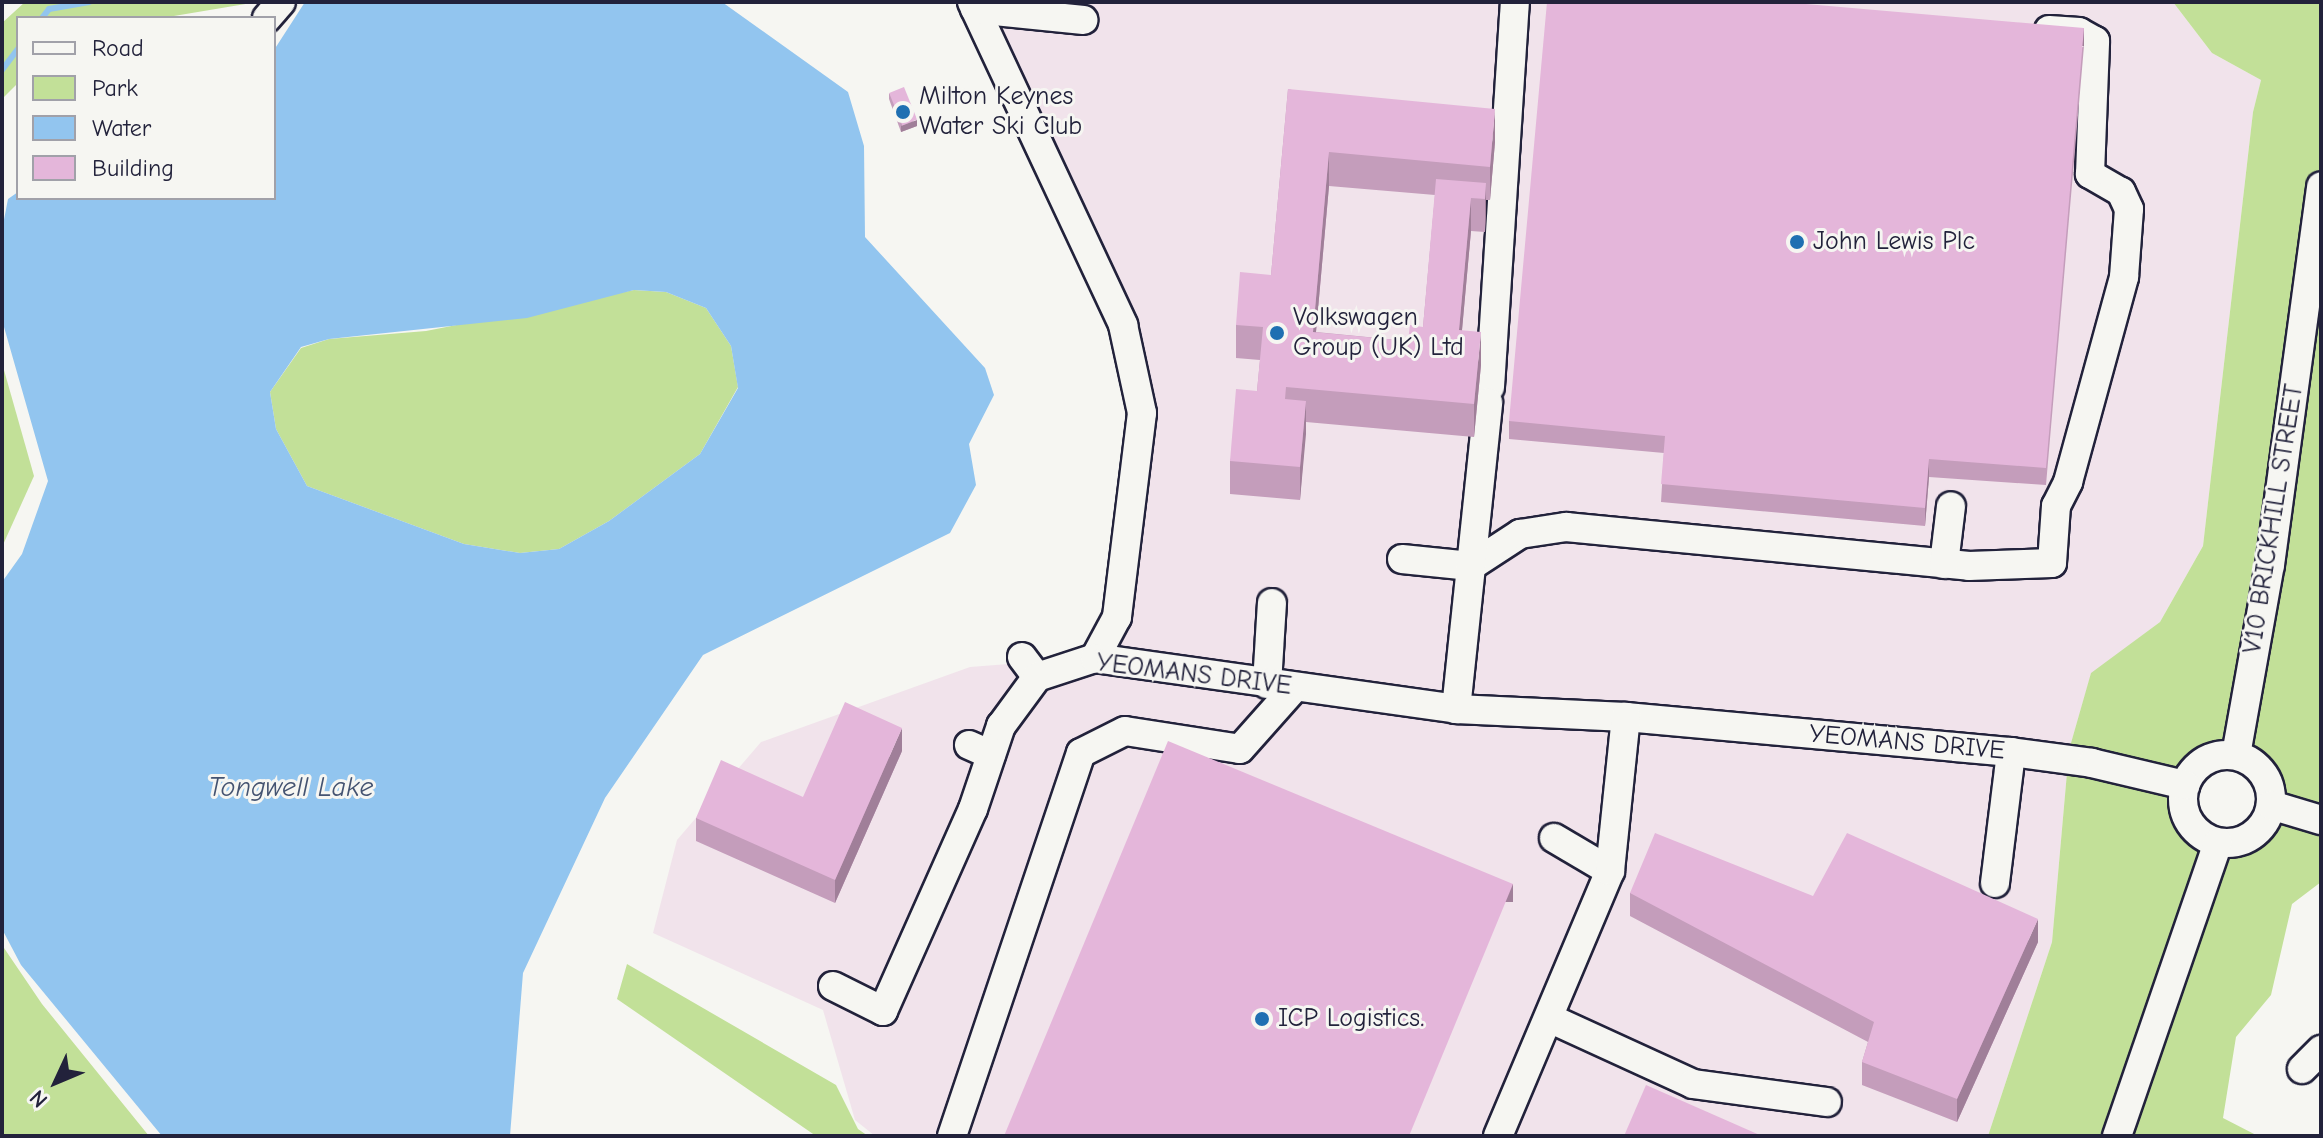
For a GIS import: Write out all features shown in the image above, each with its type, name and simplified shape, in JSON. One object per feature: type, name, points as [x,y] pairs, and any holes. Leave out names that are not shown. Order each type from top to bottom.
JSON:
[{"type":"street","points":[[1456,709],[1489,395],[1515,2]]},
{"type":"street","points":[[973,6],[1083,20]]},
{"type":"street","points":[[973,6],[1123,325],[1142,413],[1117,617],[1095,658]]},
{"type":"street","points":[[1402,559],[1471,566],[1520,534],[1566,527],[1944,564],[2052,563],[2056,506],[2068,482],[2124,277],[2129,209],[2121,192],[2094,181],[2088,165],[2095,41],[2079,32],[2017,27]]},
{"type":"street","name":"V10 BRICKHILL STREET","points":[[2236,755],[2270,565],[2321,186]]},
{"type":"street","points":[[1944,564],[1951,506]]},
{"type":"street","points":[[952,1136],[1081,753],[1125,731],[1240,749],[1281,685],[1272,603]]},
{"type":"street","name":"YEOMANS DRIVE","points":[[833,986],[883,1011],[926,923],[980,750],[1001,726],[1029,667],[1095,658],[1456,709],[1626,717],[2011,752],[2092,763],[2185,785]]},
{"type":"street","points":[[1498,1136],[1610,871],[1626,717]]},
{"type":"street","points":[[1995,883],[2011,752]]},
{"type":"street","points":[[2236,755],[2265,776],[2271,805],[2257,832],[2243,841],[2218,843],[2203,836],[2188,821],[2185,785],[2206,760],[2236,755]]},
{"type":"street","points":[[2271,805],[2321,820]]},
{"type":"street","points":[[1554,838],[1610,871]]},
{"type":"street","points":[[2117,1136],[2218,843]]},
{"type":"street","points":[[1549,1018],[1693,1084],[1827,1102]]},
{"type":"shaded area","points":[[986,2],[2173,2],[2212,53],[2261,80],[2253,112],[2203,546],[2160,622],[2091,674],[2069,750],[2052,942],[1988,1136],[875,1136],[855,1120],[823,1010],[653,933],[677,840],[761,742],[970,667],[1095,657],[1144,416]]},
{"type":"green space","points":[[25,2],[258,2],[174,16],[16,16],[16,85],[2,99],[2,23]]},
{"type":"green space","points":[[2173,2],[2321,2],[2321,188],[2303,329],[2321,308],[2321,882],[2292,904],[2271,995],[2236,1037],[2223,1118],[2258,1136],[1988,1136],[2052,942],[2069,750],[2091,673],[2160,622],[2203,546],[2253,112],[2261,80],[2212,53]],"holes":[[[2222,755],[2252,763],[2271,791],[2266,821],[2257,832],[2231,843],[2203,836],[2188,821],[2183,805],[2185,785],[2194,769]]]},
{"type":"green space","points":[[634,290],[666,292],[706,308],[731,346],[738,387],[700,454],[609,521],[559,549],[520,553],[464,544],[307,486],[276,429],[270,392],[301,348],[329,339],[426,331]]},
{"type":"green space","points":[[2,363],[34,476],[2,547]]},
{"type":"green space","points":[[2,945],[42,1004],[149,1136],[2,1136]]},
{"type":"green space","points":[[627,964],[836,1085],[858,1129],[868,1136],[816,1136],[617,999]]},
{"type":"water","name":"Tongwell Lake","points":[[305,2],[722,2],[848,92],[864,146],[865,237],[985,368],[994,395],[969,444],[976,485],[950,533],[703,655],[605,798],[523,973],[510,1136],[162,1136],[21,965],[2,929],[2,582],[22,554],[48,481],[2,320],[2,230],[8,199],[16,193],[16,200],[276,200],[276,47]],"holes":[[[634,290],[666,292],[706,308],[731,346],[738,388],[700,454],[609,521],[559,549],[520,553],[464,544],[307,486],[276,429],[270,392],[301,347],[329,339],[527,318]]]},
{"type":"building","name":"John Lewis Plc","points":[[1547,2],[1783,2],[2084,28],[2046,468],[1929,459],[1925,508],[1661,484],[1665,436],[1509,421]]},
{"type":"building","name":"Milton Keynes Water Ski Club","points":[[904,87],[917,119],[902,125],[889,93]]},
{"type":"building","name":"Volkswagen Group (UK) Ltd","points":[[1288,89],[1495,109],[1490,167],[1329,152],[1313,332],[1408,341],[1410,325],[1423,327],[1436,179],[1486,183],[1485,199],[1471,198],[1459,330],[1481,332],[1474,404],[1286,387],[1285,399],[1306,401],[1300,467],[1230,461],[1236,389],[1257,391],[1263,327],[1236,325],[1240,272],[1271,275]]},
{"type":"building","points":[[845,702],[902,728],[835,880],[696,818],[721,760],[803,797]]},
{"type":"building","name":"ICP Logistics.","points":[[1168,741],[1513,884],[1409,1136],[1004,1136]]},
{"type":"building","points":[[1655,833],[1813,896],[1847,833],[2038,919],[1957,1099],[1862,1062],[1874,1022],[1630,893]]},
{"type":"building","points":[[1646,1085],[1762,1136],[1624,1136]]},
{"type":"waterway","points":[[44,16],[49,9],[89,2]]},
{"type":"waterway","points":[[2,70],[16,52]]},
{"type":"place","name":"Milton Keynes Water Ski Club","points":[[903,112]]},
{"type":"place","name":"John Lewis Plc","points":[[1797,242]]},
{"type":"place","name":"Volkswagen Group (UK) Ltd","points":[[1277,333]]},
{"type":"place","name":"ICP Logistics.","points":[[1262,1019]]}]
